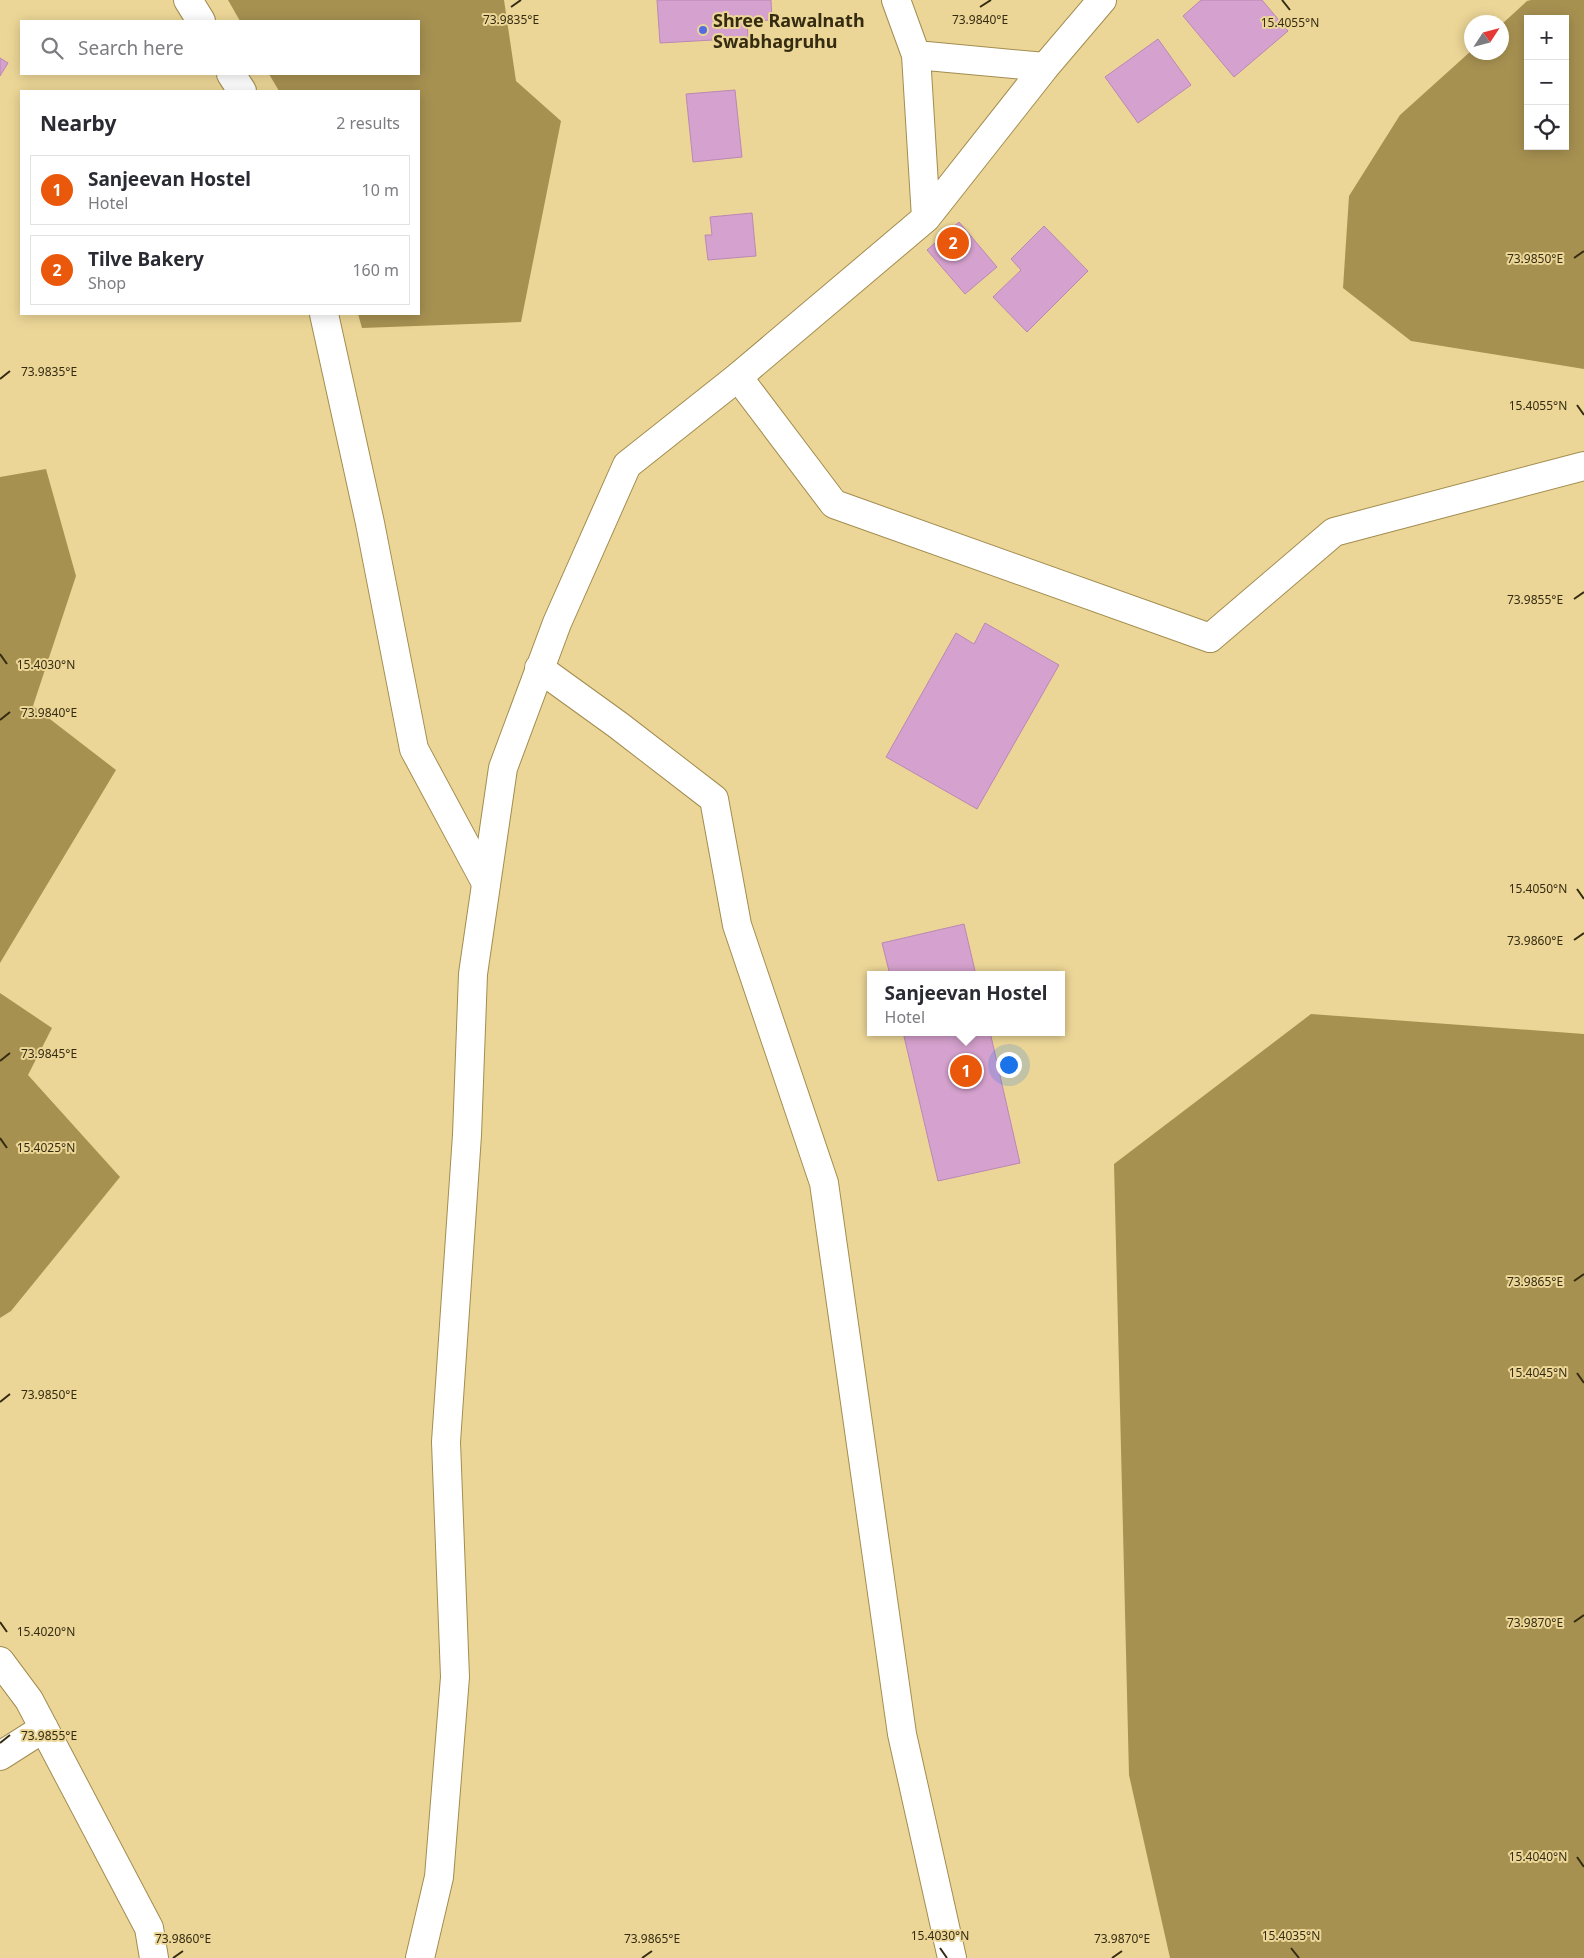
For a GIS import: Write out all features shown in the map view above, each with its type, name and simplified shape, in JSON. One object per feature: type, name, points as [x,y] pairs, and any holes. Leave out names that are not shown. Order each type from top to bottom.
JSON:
[{"type":"street","points":[[188,0],[200,20]]},
{"type":"street","points":[[896,0],[916,56],[926,218]]},
{"type":"street","points":[[420,1958],[439,1877],[455,1676],[446,1442],[468,1135],[473,974],[503,768],[557,623],[628,465],[738,377],[926,218],[1045,68],[1102,0]]},
{"type":"street","points":[[916,56],[1045,68]]},
{"type":"street","points":[[232,75],[241,90]]},
{"type":"street","points":[[324,315],[370,523],[414,749],[486,883]]},
{"type":"street","points":[[738,377],[834,504],[1210,638],[1334,532],[1584,466]]},
{"type":"street","points":[[539,668],[618,725],[714,799],[737,925],[824,1183],[902,1734],[952,1958]]},
{"type":"street","points":[[0,1661],[29,1700],[150,1928],[154,1958]]},
{"type":"street","points":[[0,1756],[44,1728]]},
{"type":"shaded area","points":[[228,0],[504,0],[516,81],[561,121],[521,322],[362,328],[358,315],[420,315],[420,90],[278,90],[270,75],[420,75],[420,20],[239,20]]},
{"type":"shaded area","points":[[1531,0],[1584,0],[1584,369],[1411,341],[1343,288],[1349,196],[1400,115],[1464,57],[1464,60],[1509,60],[1509,18],[1527,1]]},
{"type":"shaded area","points":[[46,469],[76,576],[33,706],[116,770],[0,963],[0,477]]},
{"type":"shaded area","points":[[0,993],[52,1028],[28,1075],[120,1177],[11,1311],[0,1318]]},
{"type":"shaded area","points":[[1311,1014],[1584,1034],[1584,1958],[1170,1958],[1129,1775],[1114,1164]]},
{"type":"building","name":"Shree Rawalnath Swabhagruhu","points":[[657,0],[771,0],[772,20],[747,21],[748,38],[660,43]]},
{"type":"building","points":[[1201,0],[1262,0],[1288,31],[1234,77],[1183,16]]},
{"type":"building","points":[[1158,39],[1191,85],[1138,123],[1105,77]]},
{"type":"building","points":[[0,58],[8,63],[0,76]]},
{"type":"building","points":[[735,90],[742,157],[693,162],[686,94]]},
{"type":"building","points":[[752,213],[756,256],[708,260],[705,235],[712,235],[710,217]]},
{"type":"building","points":[[959,222],[997,267],[965,294],[927,250]]},
{"type":"building","points":[[1044,226],[1088,271],[1027,332],[993,297],[1021,270],[1011,259]]},
{"type":"building","points":[[985,623],[1059,665],[977,809],[886,757],[956,633],[974,644]]},
{"type":"building","points":[[964,924],[975,971],[889,971],[882,943]]},
{"type":"building","points":[[904,1036],[991,1036],[1020,1163],[938,1181]]},
{"type":"place","name":"Shree Rawalnath Swabhagruhu","points":[[703,30]]},
{"type":"place","name":"Tilve Bakery","points":[[953,243]]},
{"type":"place","name":"Sanjeevan Hostel","points":[[966,1071]]}]
